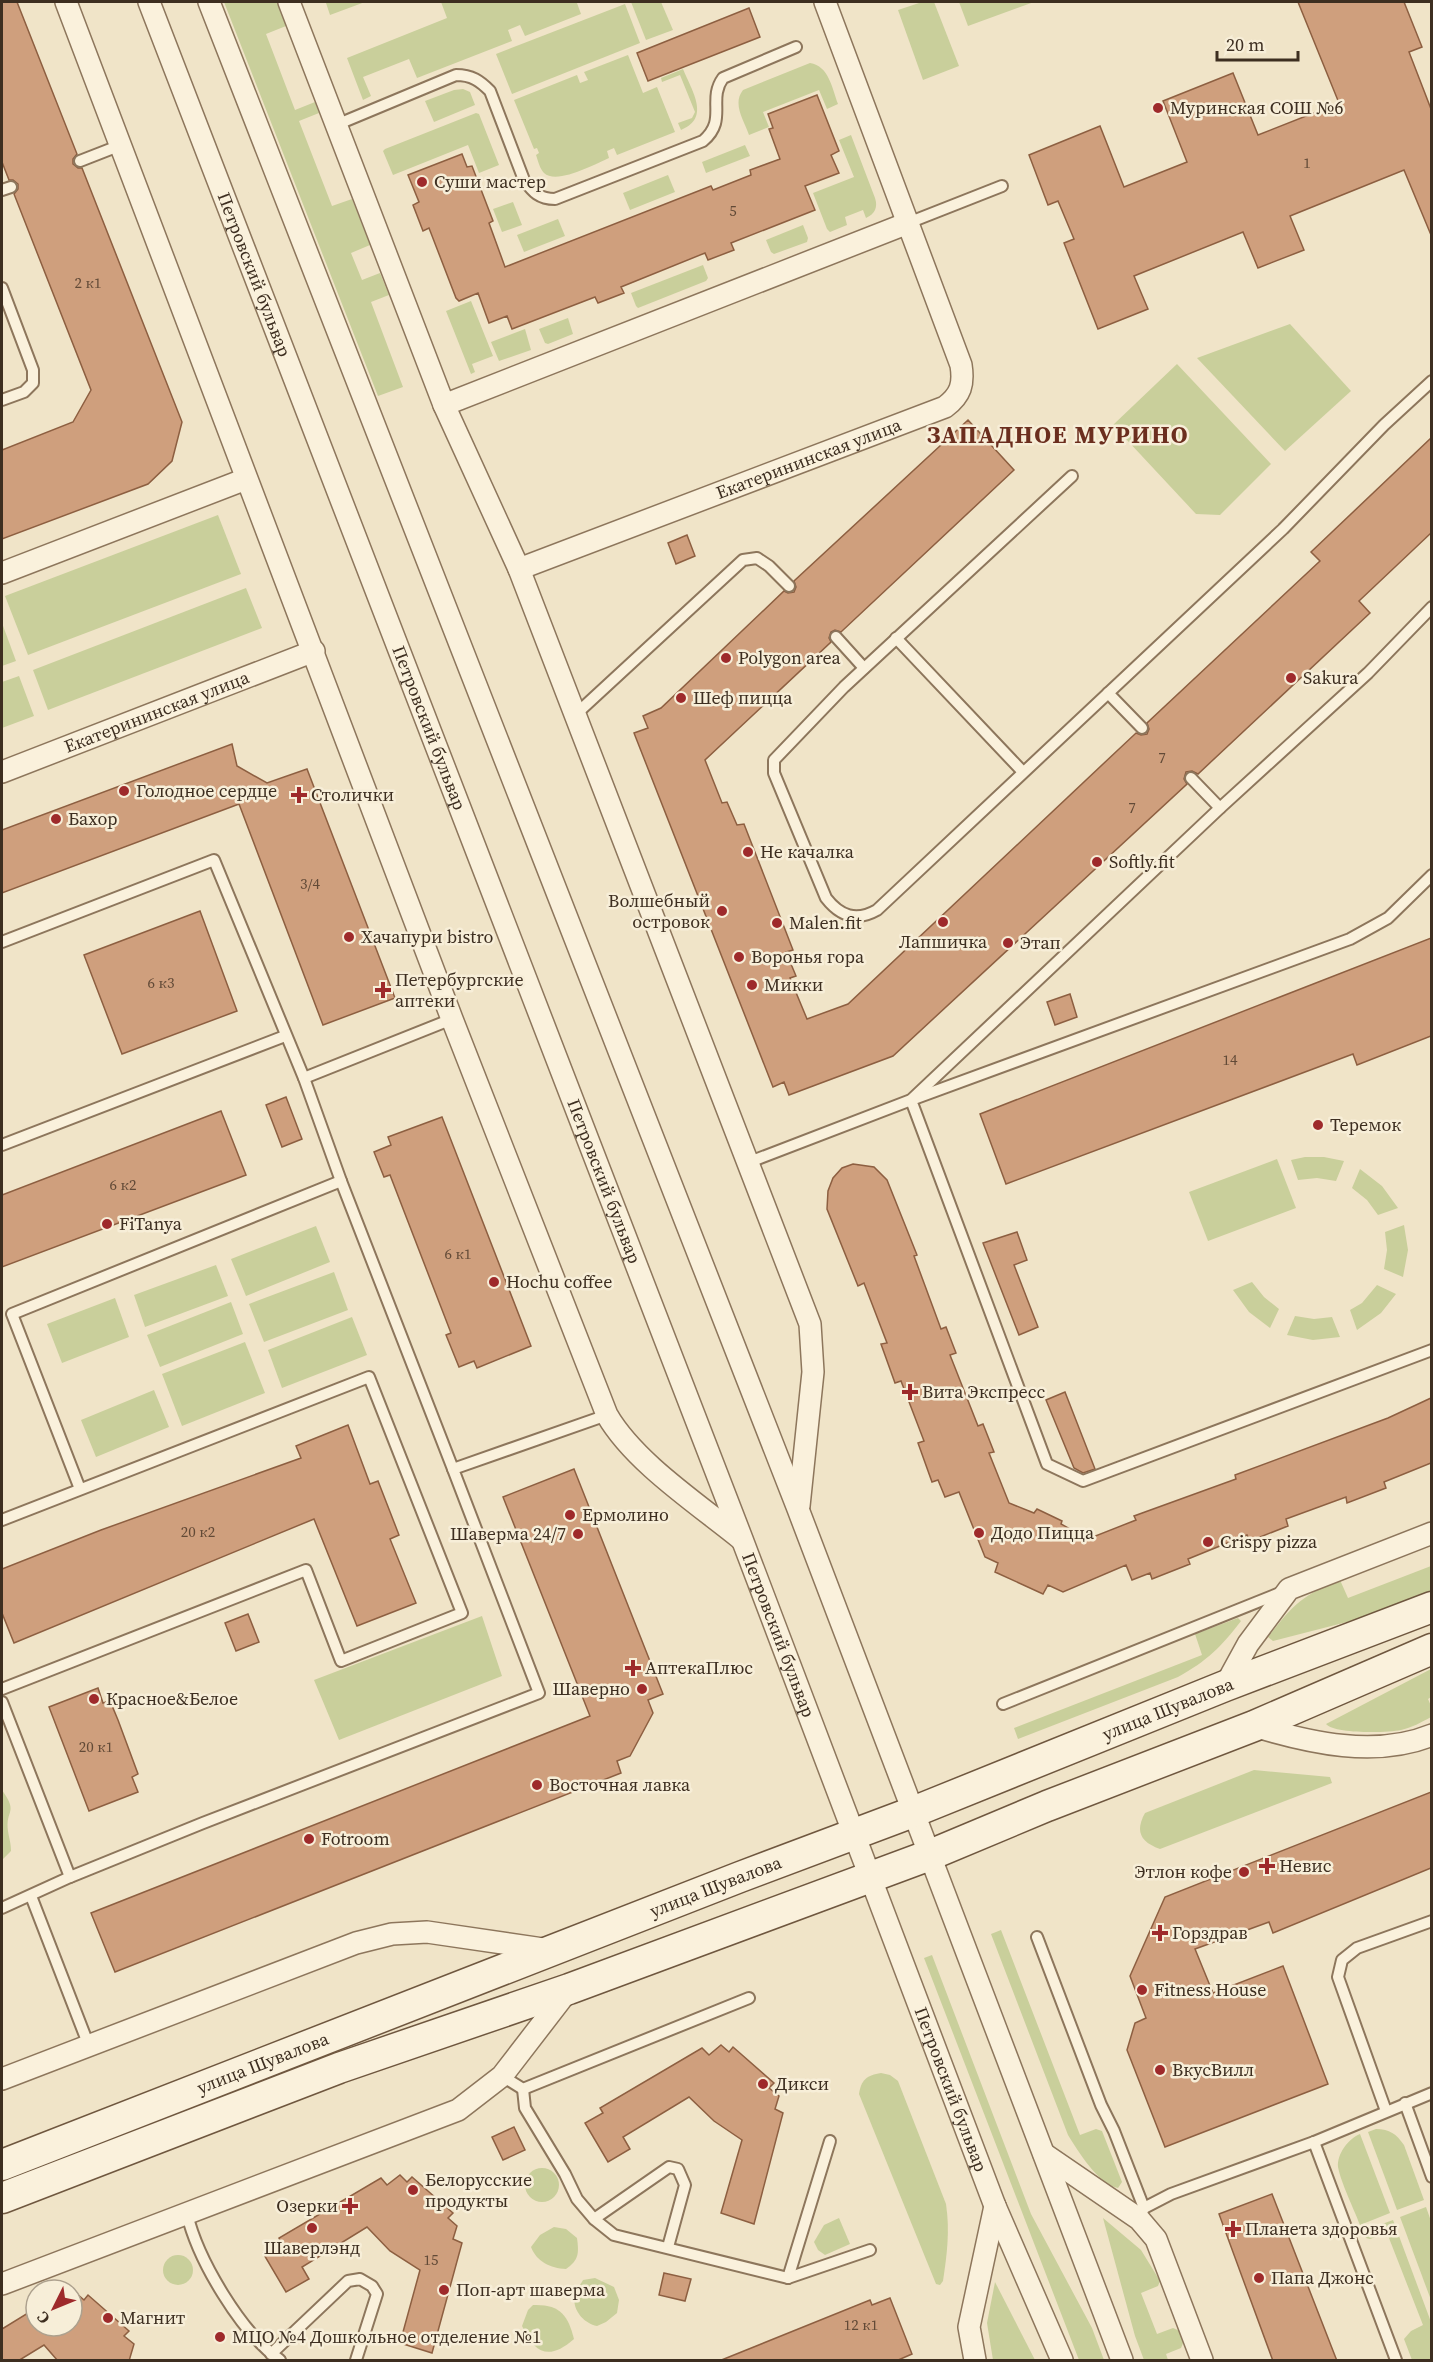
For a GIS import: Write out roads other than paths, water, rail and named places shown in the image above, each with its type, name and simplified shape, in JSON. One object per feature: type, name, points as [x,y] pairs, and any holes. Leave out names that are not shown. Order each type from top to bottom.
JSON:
[{"type":"street","points":[[66,2],[452,1019],[606,1414],[615,1430],[661,1475],[742,1539]]},
{"type":"street","name":"Петровский бульвар","points":[[148,2],[742,1539],[995,2206],[1062,2361]]},
{"type":"street","points":[[209,2],[798,1509],[1122,2361]]},
{"type":"street","points":[[290,2],[444,405],[519,569],[810,1324],[813,1372],[798,1509]]},
{"type":"street","name":"Екатерининская улица","points":[[519,569],[933,412],[955,400],[961,389],[961,365],[825,2]]},
{"type":"street","points":[[444,405],[908,223]]},
{"type":"street","points":[[2,573],[246,479]]},
{"type":"street","name":"Екатерининская улица","points":[[2,772],[314,651]]},
{"type":"street","points":[[1225,1686],[1248,1644],[1289,1589],[1431,1533]]},
{"type":"street","name":"улица Шувалова","points":[[2,2165],[913,1812],[1225,1686],[1431,1608]]},
{"type":"street","name":"улица Шувалова","points":[[2,2198],[339,2068],[569,1989],[930,1855],[1047,1806],[1254,1726],[1431,1649]]},
{"type":"street","points":[[1254,1726],[1301,1740],[1363,1746],[1412,1743],[1431,1735]]},
{"type":"street","points":[[2,2079],[356,1943],[392,1934],[428,1932],[554,1951]]},
{"type":"street","points":[[2,2284],[458,2109],[502,2076],[569,1989]]},
{"type":"street","points":[[1044,2154],[1142,2214],[1156,2239],[1202,2361]]},
{"type":"street","points":[[975,2361],[969,2327],[995,2206]]},
{"type":"lane","points":[[336,125],[456,75],[466,75],[480,81],[490,91],[524,180],[533,193],[544,199],[555,199],[703,141],[712,133],[717,120],[716,94],[723,78],[796,47]]},
{"type":"lane","points":[[80,161],[121,146]]},
{"type":"lane","points":[[908,223],[1002,186]]},
{"type":"lane","points":[[2,288],[33,370],[33,382],[24,392],[2,400]]},
{"type":"lane","points":[[1072,476],[864,668],[774,760],[772,766],[826,898],[835,910],[849,915],[866,916],[877,910],[1283,529],[1384,425],[1431,381]]},
{"type":"lane","points":[[575,715],[743,560],[758,558],[789,586]]},
{"type":"lane","points":[[911,1100],[1220,808],[1368,672],[1431,607]]},
{"type":"lane","points":[[836,638],[864,668]]},
{"type":"lane","points":[[896,638],[1023,772]]},
{"type":"lane","points":[[1108,693],[1142,728]]},
{"type":"lane","points":[[1191,778],[1220,808]]},
{"type":"lane","points":[[2,942],[214,860],[304,1078],[341,1180],[539,1693],[223,1815],[70,1877],[2,1908]]},
{"type":"lane","points":[[747,1163],[911,1100],[1350,939],[1388,918],[1431,875]]},
{"type":"lane","points":[[304,1078],[452,1019]]},
{"type":"lane","points":[[2,1145],[285,1036]]},
{"type":"lane","points":[[911,1100],[1047,1464],[1063,1473],[1083,1481],[1431,1350]]},
{"type":"lane","points":[[80,1489],[12,1314],[341,1180]]},
{"type":"lane","points":[[2,1520],[369,1377],[462,1613],[341,1660],[306,1570],[2,1689]]},
{"type":"lane","points":[[453,1469],[606,1414]]},
{"type":"lane","points":[[1003,1704],[1258,1604],[1289,1589]]},
{"type":"lane","points":[[2,1702],[70,1877]]},
{"type":"lane","points":[[31,1896],[88,2046]]},
{"type":"lane","points":[[1386,2111],[1338,1977],[1342,1960],[1357,1948],[1431,1921]]},
{"type":"lane","points":[[1036,1938],[1101,2105],[1114,2131],[1142,2214],[1171,2194],[1314,2142],[1431,2093]]},
{"type":"lane","points":[[524,2089],[749,1998]]},
{"type":"lane","points":[[502,2076],[524,2089]]},
{"type":"lane","points":[[524,2089],[525,2108],[578,2199],[594,2219],[614,2235],[788,2278],[870,2250]]},
{"type":"lane","points":[[1405,2103],[1431,2177]]},
{"type":"lane","points":[[788,2278],[830,2141]]},
{"type":"lane","points":[[1314,2142],[1396,2361]]},
{"type":"lane","points":[[594,2219],[669,2167],[678,2169],[685,2185],[669,2247]]},
{"type":"lane","points":[[187,2214],[191,2232],[207,2267],[241,2320],[276,2357],[348,2281],[360,2279],[372,2286],[377,2294],[356,2361]]},
{"type":"place","name":"Муринская СОШ №6","points":[[1158,108]]},
{"type":"place","name":"Суши мастер","points":[[422,182]]},
{"type":"place","name":"Polygon area","points":[[726,658]]},
{"type":"place","name":"Sakura","points":[[1291,678]]},
{"type":"place","name":"Шеф пицца","points":[[681,698]]},
{"type":"place","name":"Голодное сердце","points":[[124,791]]},
{"type":"place","name":"Столички","points":[[299,795]]},
{"type":"place","name":"Бахор","points":[[56,819]]},
{"type":"place","name":"Не качалка","points":[[748,852]]},
{"type":"place","name":"Softly.fit","points":[[1097,862]]},
{"type":"place","name":"Волшебный островок","points":[[722,911]]},
{"type":"place","name":"Лапшичка","points":[[943,922]]},
{"type":"place","name":"Malen.fit","points":[[777,923]]},
{"type":"place","name":"Хачапури bistro","points":[[349,937]]},
{"type":"place","name":"Этап","points":[[1008,943]]},
{"type":"place","name":"Воронья гора","points":[[739,957]]},
{"type":"place","name":"Микки","points":[[752,985]]},
{"type":"place","name":"Петербургские аптеки","points":[[383,990]]},
{"type":"place","name":"Теремок","points":[[1318,1125]]},
{"type":"place","name":"FiTanya","points":[[107,1224]]},
{"type":"place","name":"Hochu coffee","points":[[494,1282]]},
{"type":"place","name":"Вита Экспресс","points":[[910,1392]]},
{"type":"place","name":"Ермолино","points":[[570,1515]]},
{"type":"place","name":"Додо Пицца","points":[[979,1533]]},
{"type":"place","name":"Шаверма 24/7","points":[[578,1534]]},
{"type":"place","name":"Crispy pizza","points":[[1208,1542]]},
{"type":"place","name":"АптекаПлюс","points":[[633,1668]]},
{"type":"place","name":"Шаверно","points":[[642,1689]]},
{"type":"place","name":"Красное&Белое","points":[[94,1699]]},
{"type":"place","name":"Восточная лавка","points":[[537,1785]]},
{"type":"place","name":"Fotroom","points":[[309,1839]]},
{"type":"place","name":"Невис","points":[[1267,1866]]},
{"type":"place","name":"Этлон кофе","points":[[1244,1872]]},
{"type":"place","name":"Горздрав","points":[[1160,1933]]},
{"type":"place","name":"Fitness House","points":[[1142,1990]]},
{"type":"place","name":"ВкусВилл","points":[[1160,2070]]},
{"type":"place","name":"Дикси","points":[[763,2084]]},
{"type":"place","name":"Белорусские продукты","points":[[413,2190]]},
{"type":"place","name":"Озерки","points":[[350,2206]]},
{"type":"place","name":"Шаверлэнд","points":[[312,2228]]},
{"type":"place","name":"Планета здоровья","points":[[1233,2229]]},
{"type":"place","name":"Папа Джонс","points":[[1259,2278]]},
{"type":"place","name":"Поп-арт шаверма","points":[[444,2290]]},
{"type":"place","name":"Магнит","points":[[108,2318]]},
{"type":"place","name":"МЦО №4 Дошкольное отделение №1","points":[[220,2337]]},
{"type":"district","name":"ЗАПАДНОЕ МУРИНО","points":[[1058,435]]}]
